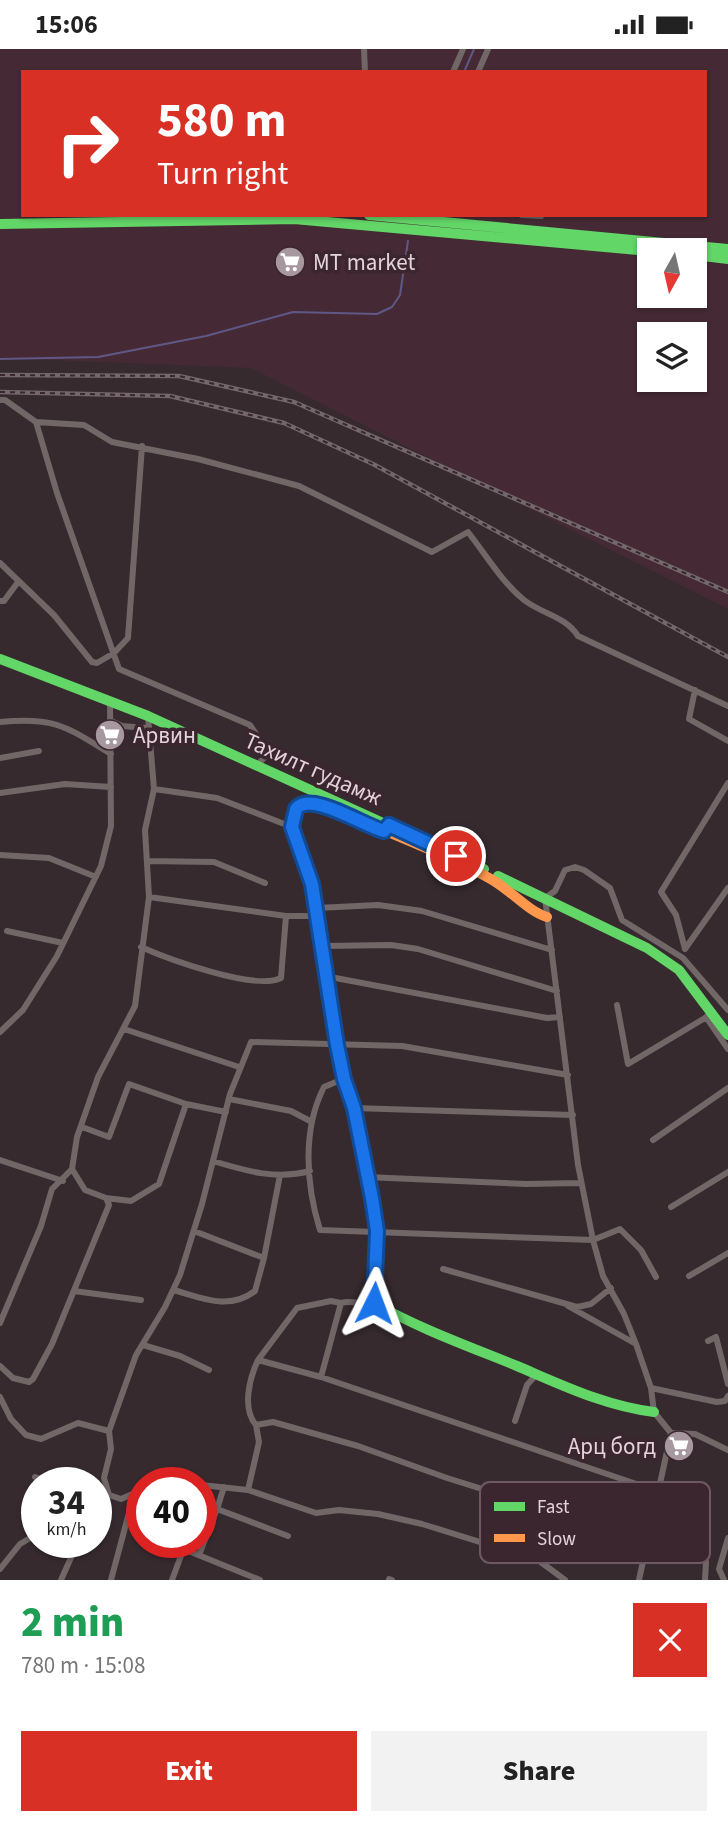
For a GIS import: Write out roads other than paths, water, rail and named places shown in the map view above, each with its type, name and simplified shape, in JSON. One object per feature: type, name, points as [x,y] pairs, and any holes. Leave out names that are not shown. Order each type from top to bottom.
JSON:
[{"type":"main road","points":[[0,216],[21,215]]},
{"type":"main road","points":[[408,217],[728,249]]},
{"type":"main road","points":[[0,224],[257,218],[360,220],[637,250]]},
{"type":"main road","points":[[707,256],[728,258]]},
{"type":"main road","name":"Тахилт гудамж","points":[[1,657],[148,716],[257,765],[328,803],[545,898],[647,949],[679,970],[708,1015],[728,1035]]},
{"type":"main road","points":[[328,803],[307,802],[299,805],[292,827],[317,912],[337,1045],[354,1108],[377,1231],[374,1303],[426,1329],[536,1374],[613,1403],[654,1412]]},
{"type":"main road","points":[[387,828],[416,848],[488,877],[514,892],[535,913],[548,917]]},
{"type":"street","points":[[364,49],[365,70]]},
{"type":"street","points":[[454,70],[463,49]]},
{"type":"street","points":[[479,70],[488,49]]},
{"type":"street","points":[[0,400],[5,400],[36,422],[84,425],[111,442],[142,446],[299,486],[432,552],[468,532],[507,585],[527,602],[570,624],[578,636],[728,706]]},
{"type":"street","points":[[36,422],[57,493],[119,669],[250,725],[266,749],[264,758],[257,765]]},
{"type":"street","points":[[0,563],[54,615],[92,662],[97,663],[114,653],[128,638],[142,446]]},
{"type":"street","points":[[0,601],[4,601],[18,582]]},
{"type":"street","points":[[695,690],[689,719],[728,741]]},
{"type":"street","points":[[0,1031],[23,1010],[63,943],[96,877],[111,826],[110,701]]},
{"type":"street","points":[[0,1323],[41,1226],[52,1189],[63,1181],[72,1169],[82,1127],[105,1061],[124,1029],[138,995],[141,947],[149,897],[145,830],[154,789],[148,716]]},
{"type":"street","points":[[0,722],[50,720],[68,727],[111,754]]},
{"type":"street","points":[[111,721],[122,726],[147,728]]},
{"type":"street","points":[[0,758],[39,751]]},
{"type":"street","points":[[685,949],[676,915],[661,892],[728,783]]},
{"type":"street","points":[[0,793],[65,784],[111,787]]},
{"type":"street","points":[[154,789],[217,798],[292,827]]},
{"type":"street","points":[[0,855],[49,858],[96,877]]},
{"type":"street","points":[[147,861],[214,862],[265,883]]},
{"type":"street","points":[[728,1010],[683,958],[622,920],[610,888],[584,870],[575,867],[565,870],[555,891],[545,898],[581,1183],[603,1276],[636,1344],[651,1388],[654,1412],[671,1433],[695,1434],[728,1450]]},
{"type":"street","points":[[683,958],[685,949],[728,888]]},
{"type":"street","points":[[149,897],[286,916],[378,905],[422,911],[552,950]]},
{"type":"street","points":[[141,947],[180,964],[253,980],[277,981],[281,978],[286,916]]},
{"type":"street","points":[[7,931],[63,943]]},
{"type":"street","points":[[322,946],[418,949],[557,991]]},
{"type":"street","points":[[325,976],[547,1018],[559,1017]]},
{"type":"street","points":[[617,1005],[628,1064],[708,1015],[728,1049]]},
{"type":"street","points":[[124,1029],[239,1067]]},
{"type":"street","points":[[107,1467],[111,1449],[109,1431],[136,1355],[174,1290],[194,1231],[229,1099],[239,1067],[251,1042],[402,1046],[568,1075]]},
{"type":"street","points":[[344,1079],[324,1087],[310,1121],[310,1171],[314,1213],[320,1230],[593,1240],[628,1226]]},
{"type":"street","points":[[82,1127],[109,1137],[129,1084],[186,1104],[226,1112]]},
{"type":"street","points":[[653,1140],[728,1088]]},
{"type":"street","points":[[229,1099],[291,1111],[310,1121]]},
{"type":"street","points":[[72,1169],[85,1190],[106,1198],[131,1201],[159,1184],[186,1104]]},
{"type":"street","points":[[354,1108],[573,1115]]},
{"type":"street","points":[[0,1160],[63,1181]]},
{"type":"street","points":[[213,1161],[261,1175],[310,1171]]},
{"type":"street","points":[[671,1207],[728,1172]]},
{"type":"street","points":[[174,1290],[219,1302],[234,1302],[256,1291],[280,1175]]},
{"type":"street","points":[[366,1177],[526,1184],[581,1183]]},
{"type":"street","points":[[0,1366],[13,1378],[29,1382],[33,1379],[52,1344],[109,1205],[106,1198]]},
{"type":"street","points":[[620,1229],[641,1250],[656,1277]]},
{"type":"street","points":[[194,1231],[264,1258]]},
{"type":"street","points":[[689,1276],[728,1253]]},
{"type":"street","points":[[443,1269],[566,1305],[585,1307],[611,1288]]},
{"type":"street","points":[[74,1291],[141,1300]]},
{"type":"street","points":[[248,1490],[259,1443],[256,1425],[249,1417],[249,1390],[258,1360],[296,1308],[331,1301],[341,1303],[348,1300],[365,1305],[374,1303]]},
{"type":"street","points":[[321,1377],[334,1318],[341,1303]]},
{"type":"street","points":[[566,1305],[636,1344]]},
{"type":"street","points":[[708,1341],[716,1337],[728,1384]]},
{"type":"street","points":[[143,1345],[180,1356],[209,1370]]},
{"type":"street","points":[[258,1360],[321,1377],[630,1482]]},
{"type":"street","points":[[514,1421],[527,1385],[536,1374]]},
{"type":"street","points":[[651,1388],[716,1402],[725,1401],[728,1397]]},
{"type":"street","points":[[0,1397],[11,1419],[26,1435],[41,1439],[78,1423],[109,1431]]},
{"type":"street","points":[[256,1425],[272,1422],[358,1446],[480,1488]]},
{"type":"street","points":[[659,1482],[671,1433]]},
{"type":"street","points":[[217,1486],[248,1490],[316,1513],[328,1514],[339,1510],[378,1514],[480,1542]]},
{"type":"street","points":[[224,1487],[217,1509],[288,1537]]},
{"type":"street","points":[[111,1580],[126,1524]]},
{"type":"street","points":[[724,1580],[719,1569],[728,1538]]},
{"type":"street","points":[[0,1569],[21,1543]]},
{"type":"street","points":[[61,1580],[70,1558]]},
{"type":"street","points":[[172,1580],[181,1558]]},
{"type":"street","points":[[206,1558],[260,1580]]},
{"type":"street","points":[[542,1563],[565,1580]]},
{"type":"waterway","points":[[465,70],[474,49]]},
{"type":"waterway","points":[[0,359],[98,357],[206,336],[293,312],[377,314],[392,307],[400,295],[408,241]]},
{"type":"railway","points":[[0,375],[179,376],[294,402],[728,592]]},
{"type":"railway","points":[[0,392],[170,396],[284,423],[373,464],[728,657]]},
{"type":"place","name":"MT market","points":[[290,262]]},
{"type":"place","name":"Арвин","points":[[110,735]]},
{"type":"place","name":"Арц богд","points":[[679,1446]]}]
